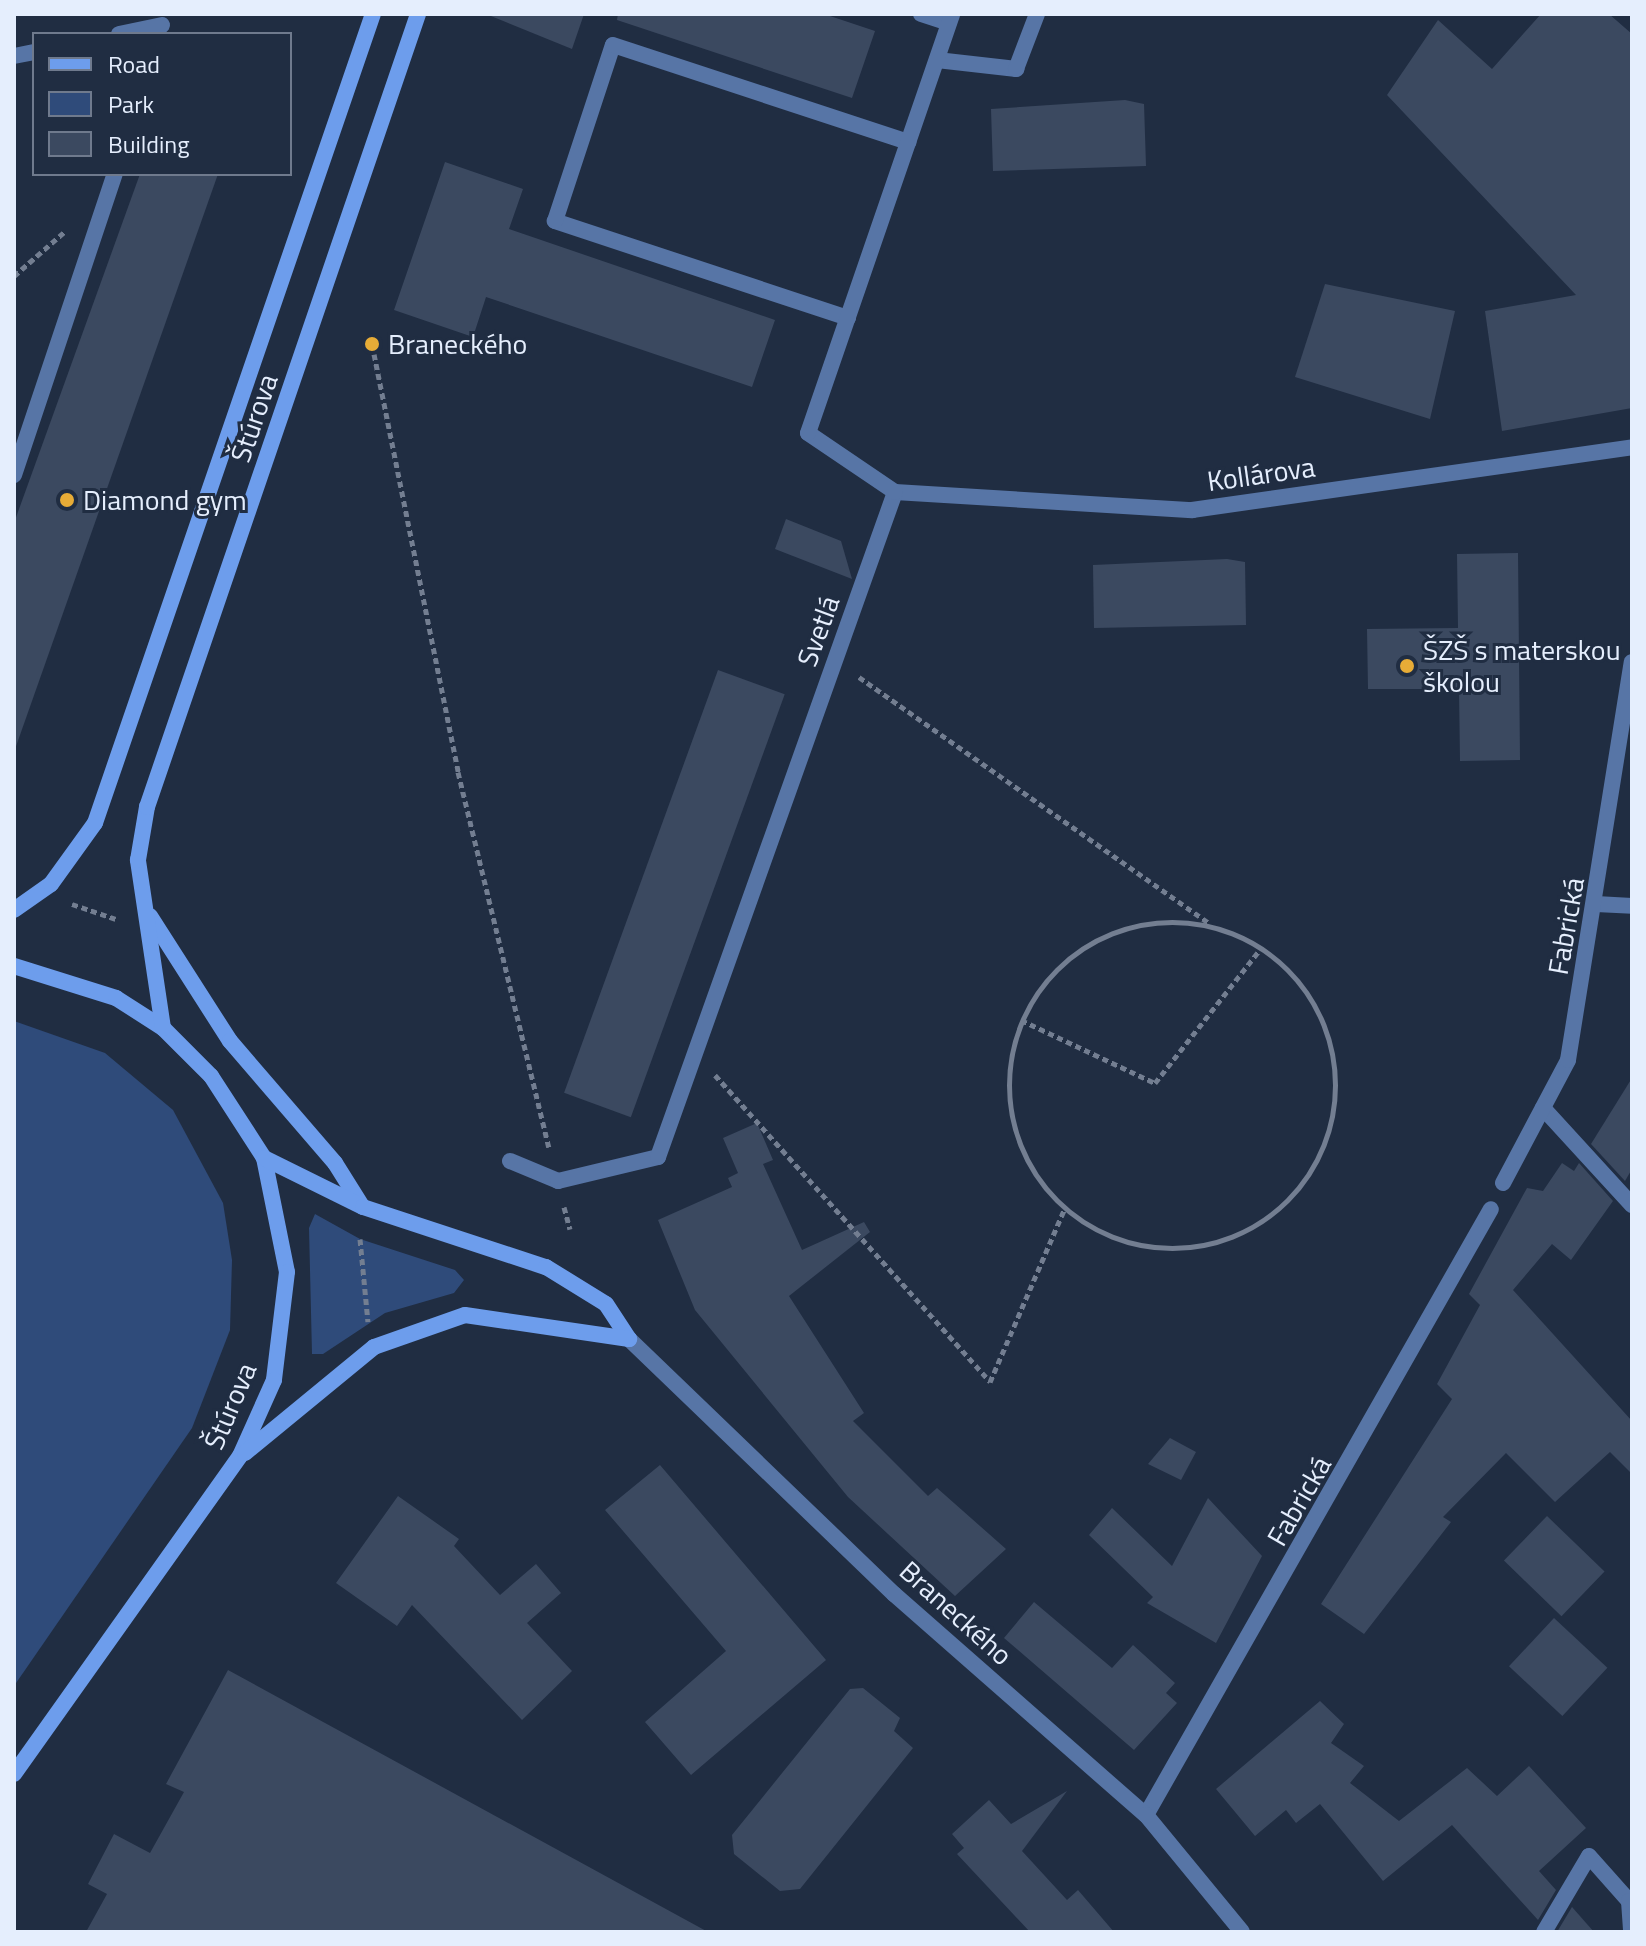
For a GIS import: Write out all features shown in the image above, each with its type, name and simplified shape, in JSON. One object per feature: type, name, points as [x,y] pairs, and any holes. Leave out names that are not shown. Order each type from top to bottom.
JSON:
[{"type":"main road","name":"Štúrova","points":[[14,910],[51,884],[95,823],[373,14]]},
{"type":"main road","name":"Štúrova","points":[[163,1028],[138,860],[147,807],[418,14]]},
{"type":"main road","points":[[147,911],[230,1041],[335,1163],[363,1207]]},
{"type":"main road","name":"Štúrova","points":[[14,966],[116,998],[163,1028],[211,1076],[264,1158],[284,1238],[287,1311],[274,1380],[240,1456],[14,1774]]},
{"type":"main road","points":[[264,1158],[363,1207],[546,1267],[606,1304],[629,1339]]},
{"type":"main road","points":[[240,1456],[374,1347],[465,1315],[629,1339]]},
{"type":"street","points":[[895,492],[808,433],[951,18],[921,14]]},
{"type":"street","points":[[937,60],[1016,69],[1037,14]]},
{"type":"street","points":[[128,32],[162,24]]},
{"type":"street","points":[[848,318],[555,221],[613,45],[908,142]]},
{"type":"street","points":[[14,475],[114,176]]},
{"type":"street","name":"Kollárova","points":[[895,492],[1192,510],[1632,447]]},
{"type":"street","name":"Svetlá","points":[[558,1181],[658,1157],[895,492]]},
{"type":"street","name":"Fabrická","points":[[1503,1183],[1568,1060],[1596,904],[1632,662]]},
{"type":"street","points":[[1596,904],[1632,906]]},
{"type":"street","points":[[1543,1108],[1587,1164],[1632,1205]]},
{"type":"street","points":[[510,1161],[558,1181]]},
{"type":"street","name":"Fabrická","points":[[1146,1815],[1491,1209]]},
{"type":"street","name":"Braneckého","points":[[629,1339],[894,1594],[1146,1815],[1242,1932]]},
{"type":"street","points":[[1544,1932],[1589,1856],[1629,1901],[1631,1932]]},
{"type":"path","points":[[372,344],[458,772],[570,1229]]},
{"type":"path","points":[[835,660],[1212,926],[1262,947],[1301,984],[1327,1031],[1334,1070],[1328,1137],[1303,1185],[1264,1222],[1215,1244],[1175,1248],[1110,1238],[1064,1210],[1030,1168],[1011,1118],[1009,1064],[1021,1020],[1046,980],[1079,949],[1136,926],[1212,926]]},
{"type":"path","points":[[72,904],[116,919]]},
{"type":"path","points":[[1021,1020],[1155,1083],[1262,947]]},
{"type":"path","points":[[696,1054],[990,1382],[1064,1210]]},
{"type":"path","points":[[360,1239],[368,1323]]},
{"type":"green space","points":[[14,1021],[105,1053],[173,1110],[223,1203],[232,1260],[230,1330],[192,1428],[14,1686]]},
{"type":"green space","points":[[315,1214],[360,1239],[455,1270],[464,1280],[454,1293],[385,1313],[323,1354],[312,1354],[309,1228]]},
{"type":"building","points":[[486,14],[584,14],[572,49]]},
{"type":"building","points":[[618,14],[824,14],[875,31],[852,98],[617,20]]},
{"type":"building","points":[[1541,14],[1609,14],[1632,34],[1632,408],[1502,431],[1485,311],[1576,295],[1387,95],[1438,20],[1492,69]]},
{"type":"building","points":[[1125,100],[1144,104],[1146,166],[993,171],[991,109]]},
{"type":"building","points":[[445,162],[523,189],[509,229],[775,320],[752,387],[486,297],[473,337],[394,310]]},
{"type":"building","points":[[139,176],[217,176],[14,752],[14,523]]},
{"type":"building","points":[[1325,284],[1455,311],[1430,419],[1295,377]]},
{"type":"building","points":[[786,519],[841,541],[852,579],[775,549]]},
{"type":"building","points":[[1518,553],[1520,760],[1460,761],[1459,689],[1368,689],[1367,629],[1458,628],[1457,554]]},
{"type":"building","points":[[1227,559],[1245,562],[1246,625],[1094,628],[1093,565]]},
{"type":"building","points":[[718,670],[785,694],[631,1117],[564,1093]]},
{"type":"building","points":[[1632,1078],[1632,1169],[1625,1181],[1591,1144]]},
{"type":"building","points":[[757,1123],[773,1160],[763,1164],[802,1250],[864,1222],[870,1232],[789,1296],[864,1413],[853,1421],[928,1496],[937,1488],[1006,1549],[955,1596],[848,1497],[695,1310],[658,1220],[732,1187],[728,1178],[738,1173],[723,1138]]},
{"type":"building","points":[[1562,1163],[1574,1171],[1579,1163],[1613,1201],[1571,1260],[1552,1244],[1513,1290],[1632,1421],[1632,1474],[1610,1452],[1555,1502],[1506,1453],[1443,1517],[1451,1522],[1364,1634],[1321,1604],[1452,1399],[1437,1384],[1480,1305],[1469,1294],[1527,1188],[1543,1191]]},
{"type":"building","points":[[1170,1438],[1196,1452],[1181,1480],[1148,1464]]},
{"type":"building","points":[[660,1465],[826,1660],[691,1775],[645,1722],[726,1651],[605,1510]]},
{"type":"building","points":[[398,1496],[459,1539],[454,1546],[500,1595],[536,1564],[561,1593],[527,1623],[572,1671],[522,1720],[412,1605],[397,1626],[336,1583]]},
{"type":"building","points":[[1208,1498],[1262,1556],[1216,1643],[1147,1603],[1153,1597],[1089,1535],[1112,1508],[1172,1566]]},
{"type":"building","points":[[1547,1516],[1605,1572],[1561,1616],[1504,1561]]},
{"type":"building","points":[[1034,1602],[1112,1668],[1133,1645],[1175,1683],[1166,1693],[1177,1703],[1134,1750],[1004,1638]]},
{"type":"building","points":[[1554,1618],[1607,1668],[1562,1716],[1509,1666]]},
{"type":"building","points":[[228,1670],[708,1932],[86,1932],[107,1894],[88,1884],[114,1834],[150,1853],[184,1792],[166,1784]]},
{"type":"building","points":[[863,1688],[900,1718],[894,1731],[913,1748],[800,1889],[780,1891],[734,1854],[732,1835],[850,1689]]},
{"type":"building","points":[[1320,1701],[1344,1724],[1331,1743],[1364,1766],[1350,1783],[1399,1821],[1467,1768],[1497,1796],[1529,1766],[1586,1828],[1539,1871],[1556,1890],[1538,1920],[1452,1825],[1383,1881],[1320,1804],[1296,1823],[1286,1810],[1255,1836],[1216,1789]]},
{"type":"building","points":[[1067,1791],[1022,1851],[1067,1900],[1078,1890],[1114,1932],[1030,1932],[957,1854],[964,1848],[952,1834],[989,1800],[1011,1824]]},
{"type":"building","points":[[1572,1907],[1594,1932],[1557,1932]]},
{"type":"place","name":"Braneckého","points":[[372,344]]},
{"type":"place","name":"Diamond gym","points":[[67,500]]},
{"type":"place","name":"ŠZŠ s materskou školou","points":[[1407,666]]}]
